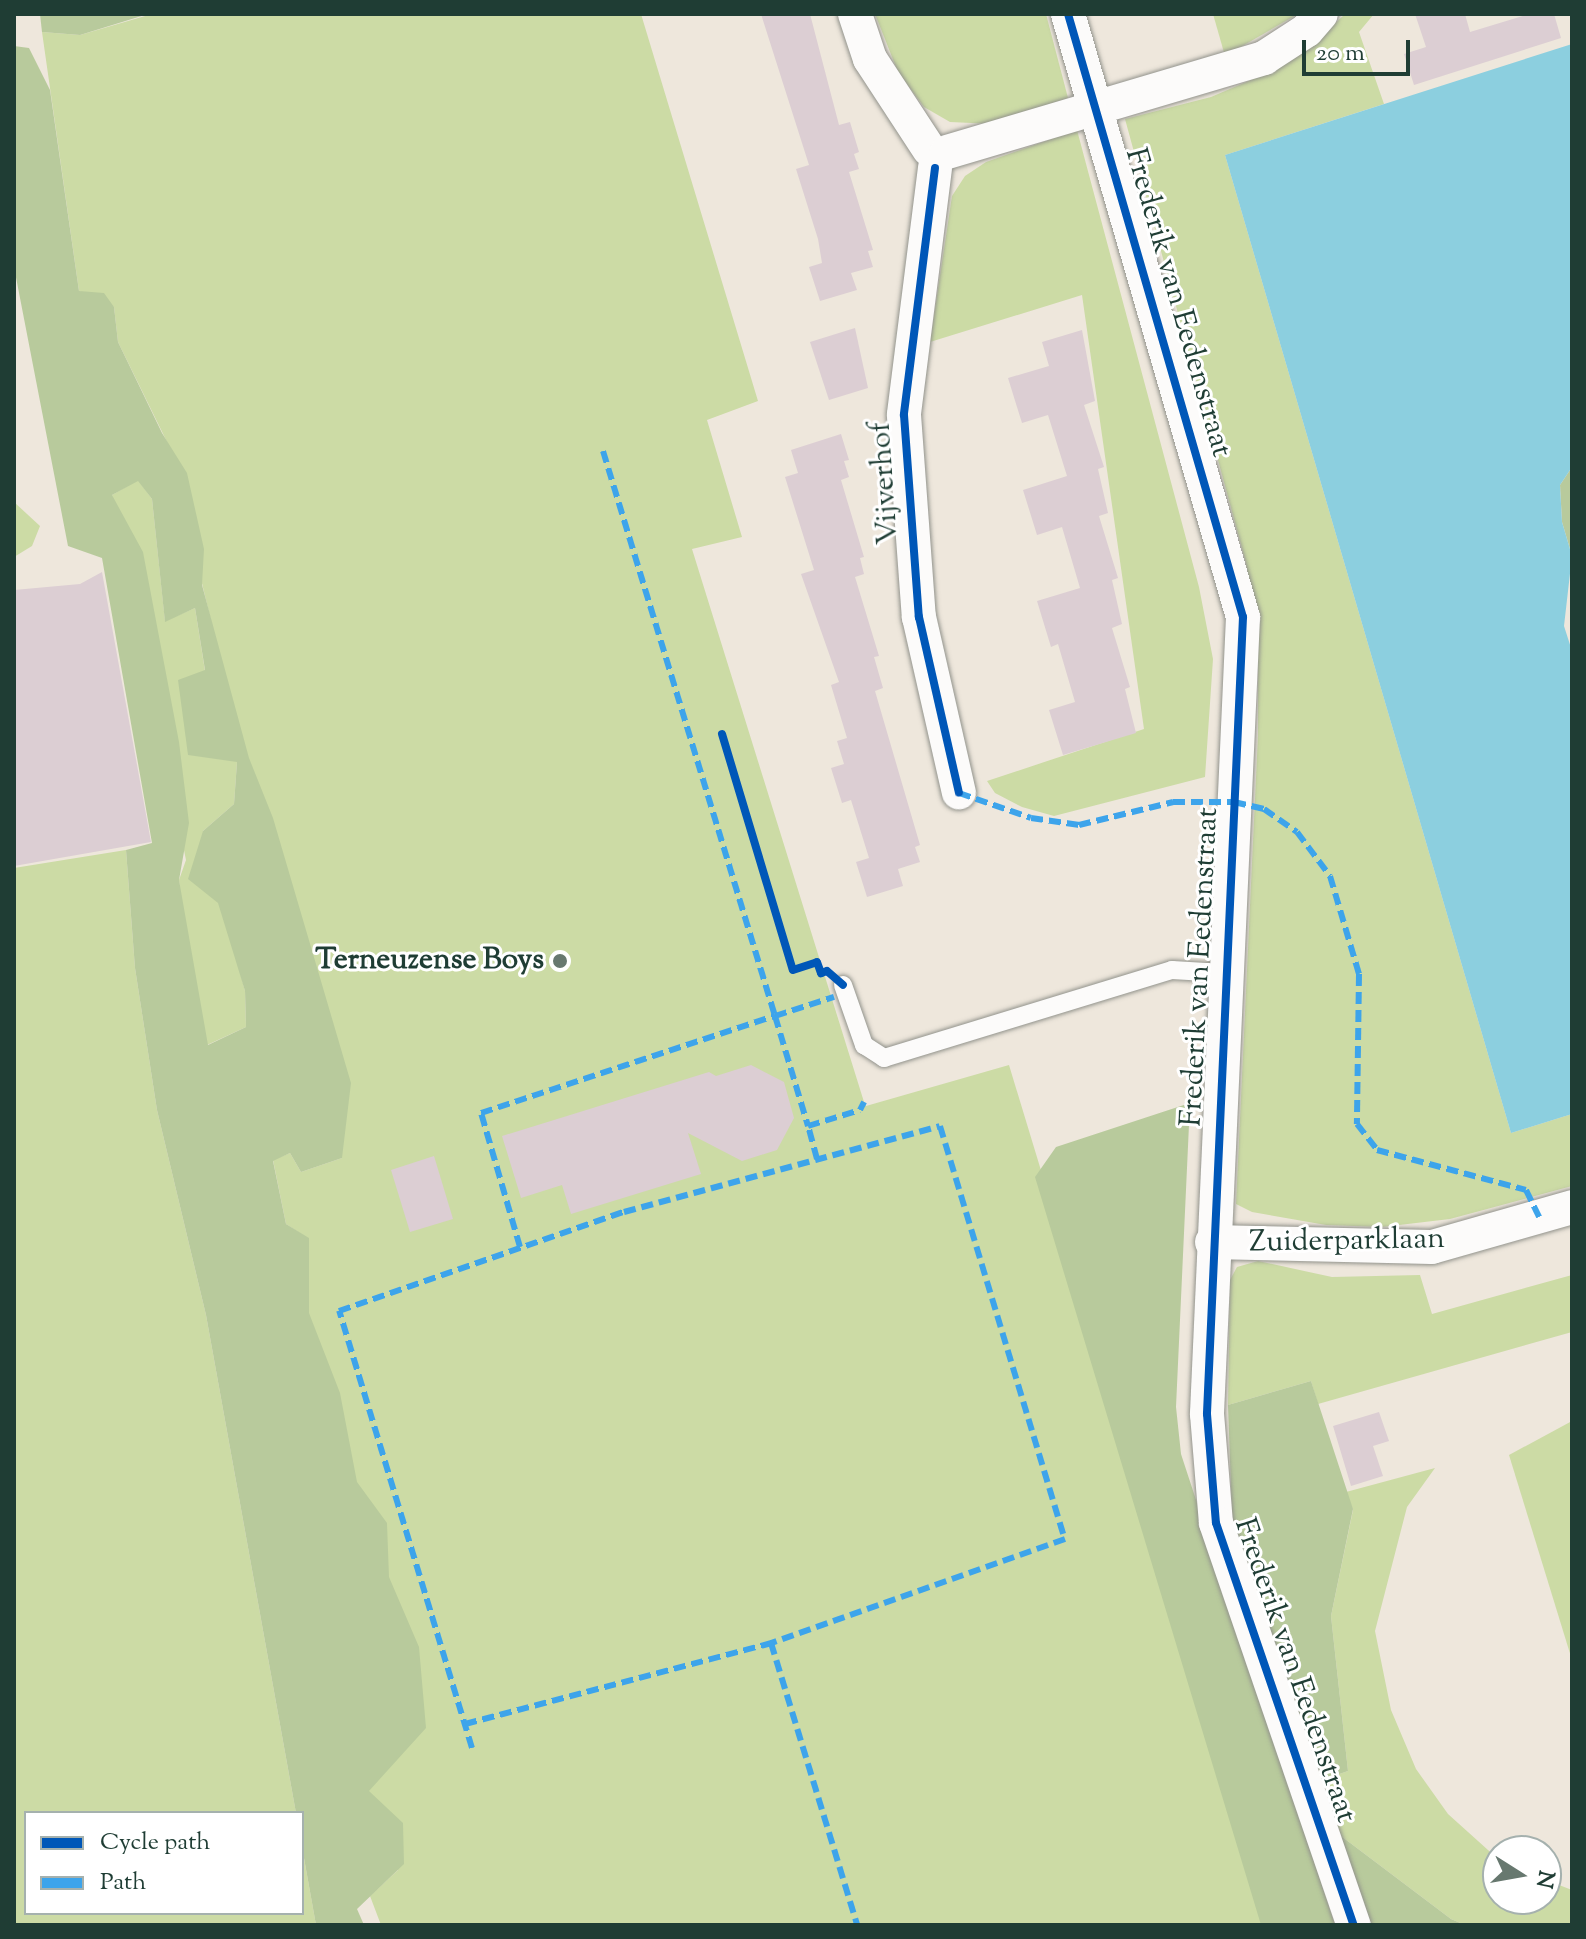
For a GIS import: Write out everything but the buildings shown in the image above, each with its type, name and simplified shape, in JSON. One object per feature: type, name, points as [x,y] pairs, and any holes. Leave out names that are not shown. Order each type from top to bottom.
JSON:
[{"type":"street","points":[[855,14],[870,59],[937,156],[1097,111],[1264,58],[1307,30],[1321,14]]},
{"type":"street","name":"Frederik van Eedenstraat","points":[[1068,14],[1243,617],[1212,1242],[1207,1414],[1216,1523],[1354,1925]]},
{"type":"street","name":"Vijverhof","points":[[937,156],[904,415],[919,617],[959,793]]},
{"type":"street","name":"Zuiderparklaan","points":[[1212,1242],[1432,1247],[1572,1207]]},
{"type":"lane","points":[[841,992],[864,1045],[884,1058],[1172,970],[1223,973]]},
{"type":"green space","points":[[40,14],[148,14],[80,35],[42,32]]},
{"type":"green space","name":"Terneuzense Boys","points":[[152,14],[641,14],[758,401],[707,420],[742,537],[692,549],[864,1102],[866,1106],[1009,1065],[1270,1925],[381,1925],[370,1896],[398,1870],[368,1791],[260,1285],[309,1239],[286,1224],[273,1160],[290,1153],[301,1172],[342,1158],[168,444],[118,342],[114,307],[79,291],[42,32],[80,35]]},
{"type":"green space","points":[[875,14],[1046,14],[1068,98],[994,124],[950,122],[924,107],[898,72]]},
{"type":"green space","points":[[1213,14],[1298,14],[1225,56]]},
{"type":"green space","points":[[1345,14],[1374,14],[1359,32],[1384,104],[1225,155],[1511,1133],[1572,1114],[1572,1186],[1450,1219],[1382,1227],[1326,1225],[1252,1212],[1236,1204],[1258,735],[1258,640],[1246,563],[1125,119],[1211,97],[1265,74],[1310,47]]},
{"type":"green space","points":[[14,46],[29,48],[50,90],[79,291],[104,293],[114,307],[118,342],[162,433],[187,473],[204,549],[202,585],[249,758],[273,818],[351,1083],[342,1158],[301,1172],[290,1153],[273,1161],[286,1224],[309,1238],[309,1313],[340,1393],[357,1482],[387,1523],[389,1577],[419,1647],[426,1728],[369,1791],[403,1823],[404,1864],[357,1909],[364,1925],[316,1925],[304,1858],[304,1811],[296,1811],[206,1315],[157,1110],[135,968],[126,850],[152,843],[102,558],[68,546],[14,267]],"holes":[[[138,481],[152,499],[165,622],[195,608],[205,670],[178,680],[188,755],[237,762],[234,804],[203,831],[188,879],[218,903],[245,991],[246,1027],[208,1045],[179,880],[189,823],[179,742],[143,552],[112,495]]]},
{"type":"green space","points":[[1077,130],[1199,587],[1213,659],[1205,777],[1054,816],[1022,807],[995,793],[987,781],[1144,729],[1082,295],[930,342],[952,196],[965,176],[986,162]]},
{"type":"green space","points":[[1572,467],[1572,556],[1562,522],[1560,485]]},
{"type":"green space","points":[[138,480],[152,499],[165,621],[195,608],[205,671],[237,762],[234,804],[203,831],[245,991],[246,1027],[207,1045],[182,915],[179,880],[186,860],[112,495]]},
{"type":"green space","points":[[14,502],[40,526],[32,546],[14,557]]},
{"type":"green space","points":[[126,850],[135,968],[157,1110],[206,1315],[296,1811],[24,1811],[24,1915],[304,1915],[304,1858],[316,1925],[14,1925],[14,868]]},
{"type":"green space","points":[[1190,1103],[1176,1407],[1181,1454],[1335,1925],[1261,1925],[1035,1177],[1056,1147]]},
{"type":"green space","points":[[1258,1261],[1332,1277],[1420,1275],[1432,1314],[1572,1275],[1572,1332],[1318,1404],[1311,1381],[1228,1405],[1230,1280],[1237,1267]]},
{"type":"green space","points":[[1311,1381],[1353,1509],[1331,1616],[1348,1771],[1322,1780],[1232,1517],[1228,1405]]},
{"type":"green space","points":[[1572,1421],[1572,1660],[1509,1455]]},
{"type":"green space","points":[[1435,1468],[1407,1507],[1375,1631],[1391,1710],[1416,1769],[1448,1814],[1482,1845],[1482,1915],[1562,1915],[1562,1886],[1572,1890],[1572,1925],[1465,1925],[1451,1919],[1341,1836],[1322,1780],[1348,1771],[1331,1616],[1353,1510],[1346,1492]]},
{"type":"green space","points":[[1341,1836],[1451,1919],[1465,1925],[1370,1925]]},
{"type":"water","points":[[1572,44],[1572,467],[1560,485],[1562,522],[1572,556],[1564,626],[1572,651],[1572,1114],[1511,1133],[1225,155]]},
{"type":"marked path","points":[[603,451],[775,1016],[834,997]]},
{"type":"marked path","points":[[959,793],[1031,818],[1079,825],[1173,802],[1234,802],[1264,809],[1297,832],[1330,876],[1359,974],[1357,1124],[1377,1150],[1526,1190],[1539,1217]]},
{"type":"marked path","points":[[520,1247],[481,1113],[775,1016],[808,1126]]},
{"type":"marked path","points":[[817,1159],[808,1126],[860,1110],[864,1102]]},
{"type":"marked path","points":[[472,1748],[339,1311],[624,1212],[940,1126],[1065,1539],[771,1643],[857,1925]]},
{"type":"marked path","points":[[465,1724],[771,1643]]},
{"type":"cycle path","points":[[1068,14],[1243,617],[1207,1414],[1216,1523],[1354,1925]]},
{"type":"cycle path","points":[[935,168],[904,415],[919,617],[959,793]]},
{"type":"cycle path","points":[[722,734],[793,970],[817,962],[821,973],[827,971],[843,985]]},
{"type":"place","name":"Terneuzense Boys","points":[[560,961]]}]
